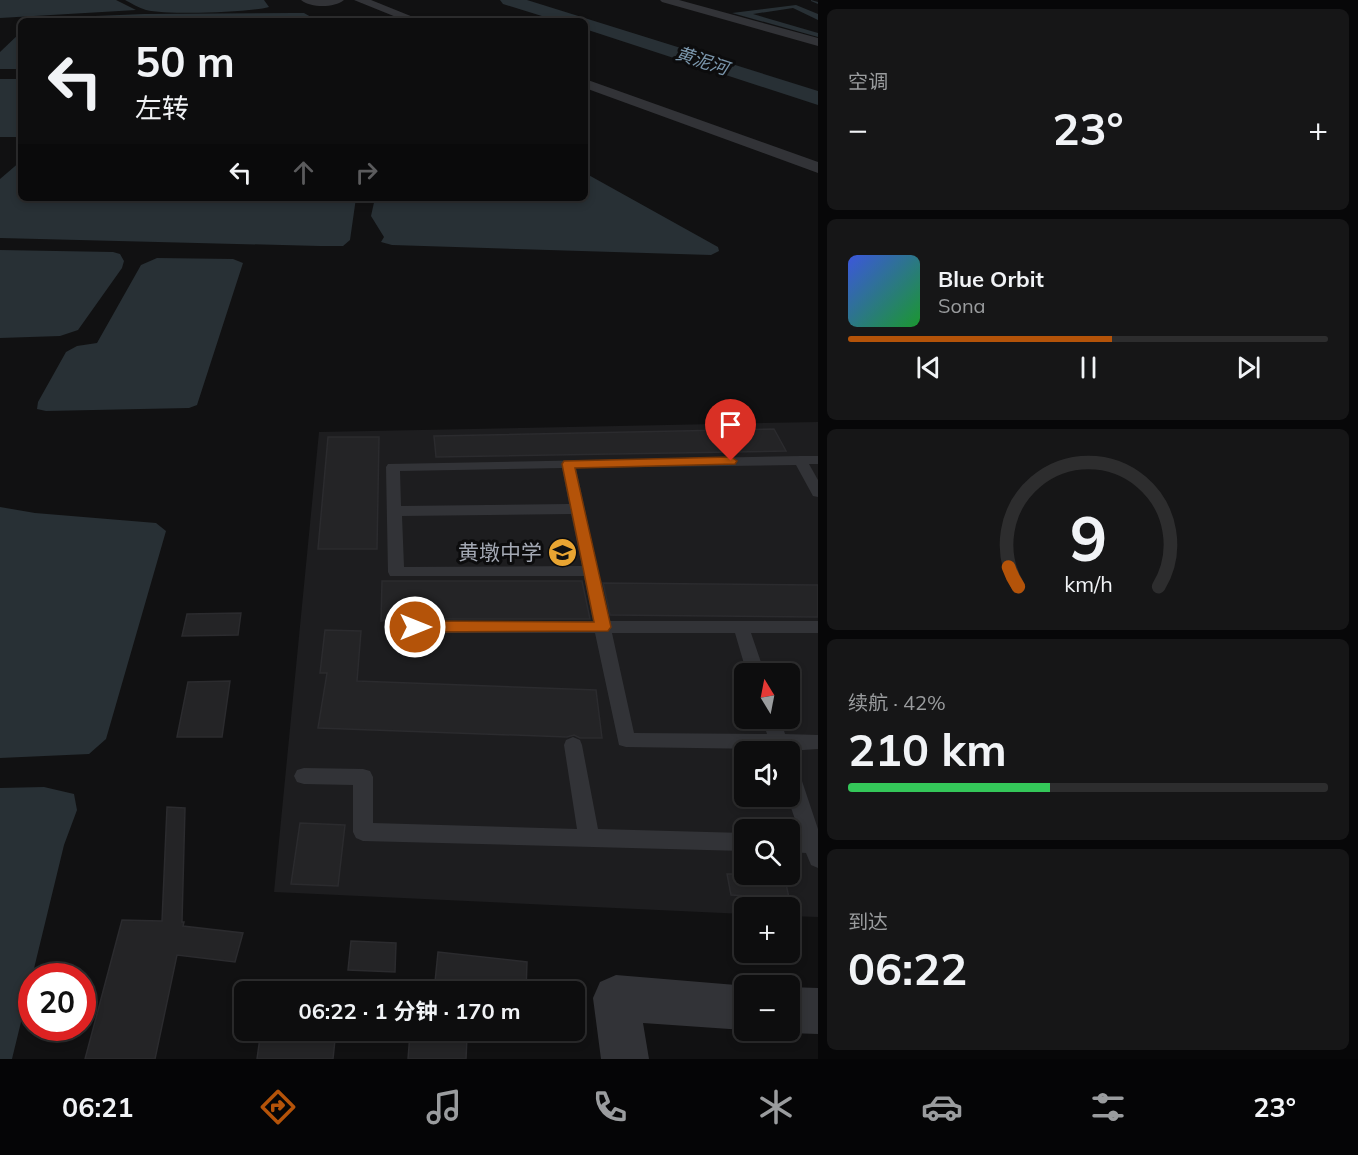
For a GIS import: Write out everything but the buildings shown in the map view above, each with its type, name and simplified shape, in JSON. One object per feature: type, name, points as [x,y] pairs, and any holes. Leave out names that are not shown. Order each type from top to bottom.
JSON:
[{"type":"street","points":[[307,0],[317,2],[338,0]]},
{"type":"street","points":[[360,0],[409,18]]},
{"type":"street","points":[[666,0],[818,42]]},
{"type":"street","points":[[588,84],[818,168]]},
{"type":"street","points":[[625,1059],[616,998],[734,1006]]},
{"type":"street","points":[[800,1010],[818,1011]]},
{"type":"lane","points":[[801,460],[818,494]]},
{"type":"lane","points":[[591,571],[396,573],[393,467],[818,460]]},
{"type":"lane","points":[[568,464],[626,740],[734,745]]},
{"type":"lane","points":[[394,512],[578,509]]},
{"type":"lane","points":[[392,627],[818,627]]},
{"type":"lane","points":[[741,627],[752,663]]},
{"type":"lane","points":[[800,744],[818,742]]},
{"type":"lane","points":[[573,745],[589,838]]},
{"type":"lane","points":[[304,776],[363,777],[363,832],[734,842]]},
{"type":"lane","points":[[800,803],[816,849]]},
{"type":"lane","points":[[800,845],[816,849]]},
{"type":"shaded area","points":[[0,0],[116,0],[136,10],[0,18]]},
{"type":"shaded area","points":[[125,0],[264,0],[269,7],[226,12],[156,12],[138,7]]},
{"type":"shaded area","points":[[796,5],[818,14],[818,20],[793,8],[753,14],[818,33],[818,37],[732,13]]},
{"type":"shaded area","points":[[304,13],[313,18],[46,18],[144,14]]},
{"type":"shaded area","points":[[18,35],[18,69],[0,69],[0,52]]},
{"type":"shaded area","points":[[0,79],[18,79],[18,137],[0,137]]},
{"type":"shaded area","points":[[18,164],[18,201],[356,201],[350,240],[343,246],[0,238],[0,179]]},
{"type":"shaded area","points":[[588,175],[718,247],[719,251],[711,255],[392,245],[381,242],[384,237],[371,216],[374,201],[588,201]]},
{"type":"shaded area","points":[[0,250],[113,252],[120,254],[124,261],[122,268],[78,330],[60,336],[0,338]]},
{"type":"shaded area","points":[[157,258],[233,259],[243,263],[197,405],[189,408],[46,411],[37,409],[38,402],[66,352],[77,346],[97,343],[141,265]]},
{"type":"shaded area","name":"黄墩中学","points":[[818,422],[818,917],[800,916],[800,897],[734,897],[734,914],[274,892],[319,432]]},
{"type":"shaded area","points":[[0,507],[35,513],[156,523],[166,531],[106,739],[89,754],[0,758]]},
{"type":"shaded area","points":[[44,787],[74,794],[77,810],[64,845],[35,963],[18,963],[18,1034],[12,1059],[0,1059],[0,788]]},
{"type":"waterway","name":"黄泥河","points":[[509,0],[567,18]]},
{"type":"waterway","points":[[812,0],[818,3]]},
{"type":"waterway","name":"黄泥河","points":[[588,24],[818,98]]},
{"type":"place","name":"黄墩中学","points":[[563,553]]},
{"type":"route","points":[[415,627],[603,627],[568,464],[731,461]]}]
